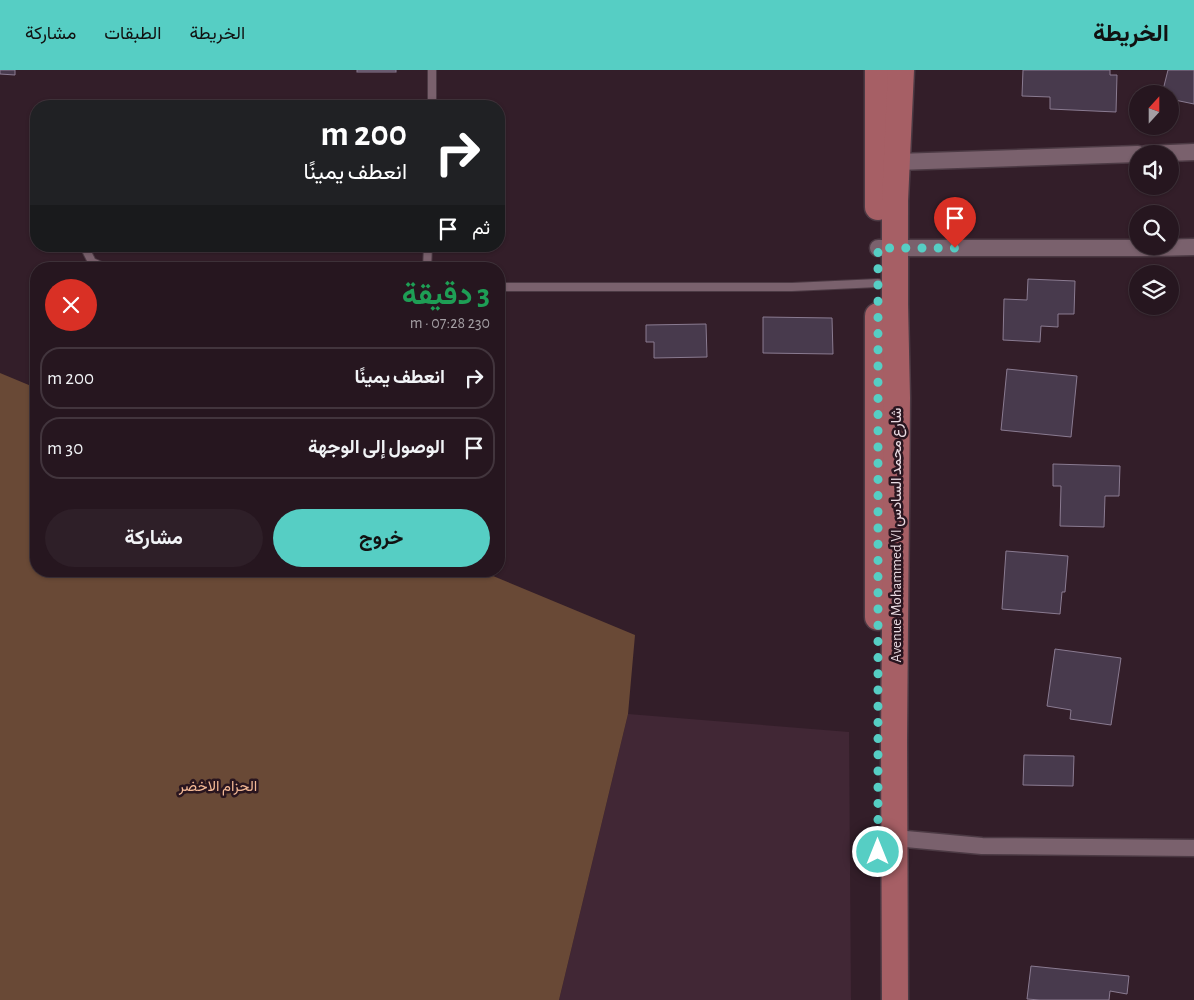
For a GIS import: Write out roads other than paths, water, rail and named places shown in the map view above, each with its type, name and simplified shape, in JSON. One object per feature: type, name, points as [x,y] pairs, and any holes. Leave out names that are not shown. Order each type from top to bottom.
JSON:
[{"type":"main road","name":"Avenue Mohammed VI شارع محمد السادس","points":[[878,70],[886,247],[895,304],[897,398],[894,740],[895,1000]]},
{"type":"main road","name":"Avenue Mohammed VI شارع محمد السادس","points":[[877,1000],[878,283],[895,201],[901,70]]},
{"type":"street","points":[[1179,153],[1194,152]]},
{"type":"street","points":[[897,162],[1129,154]]},
{"type":"street","points":[[886,247],[1194,247]]},
{"type":"street","points":[[895,838],[982,846],[1194,848]]},
{"type":"lane","points":[[432,70],[432,100]]},
{"type":"lane","points":[[505,287],[792,287],[878,283]]},
{"type":"park label","name":"الحزام الاخضر","points":[[218,786]]}]
